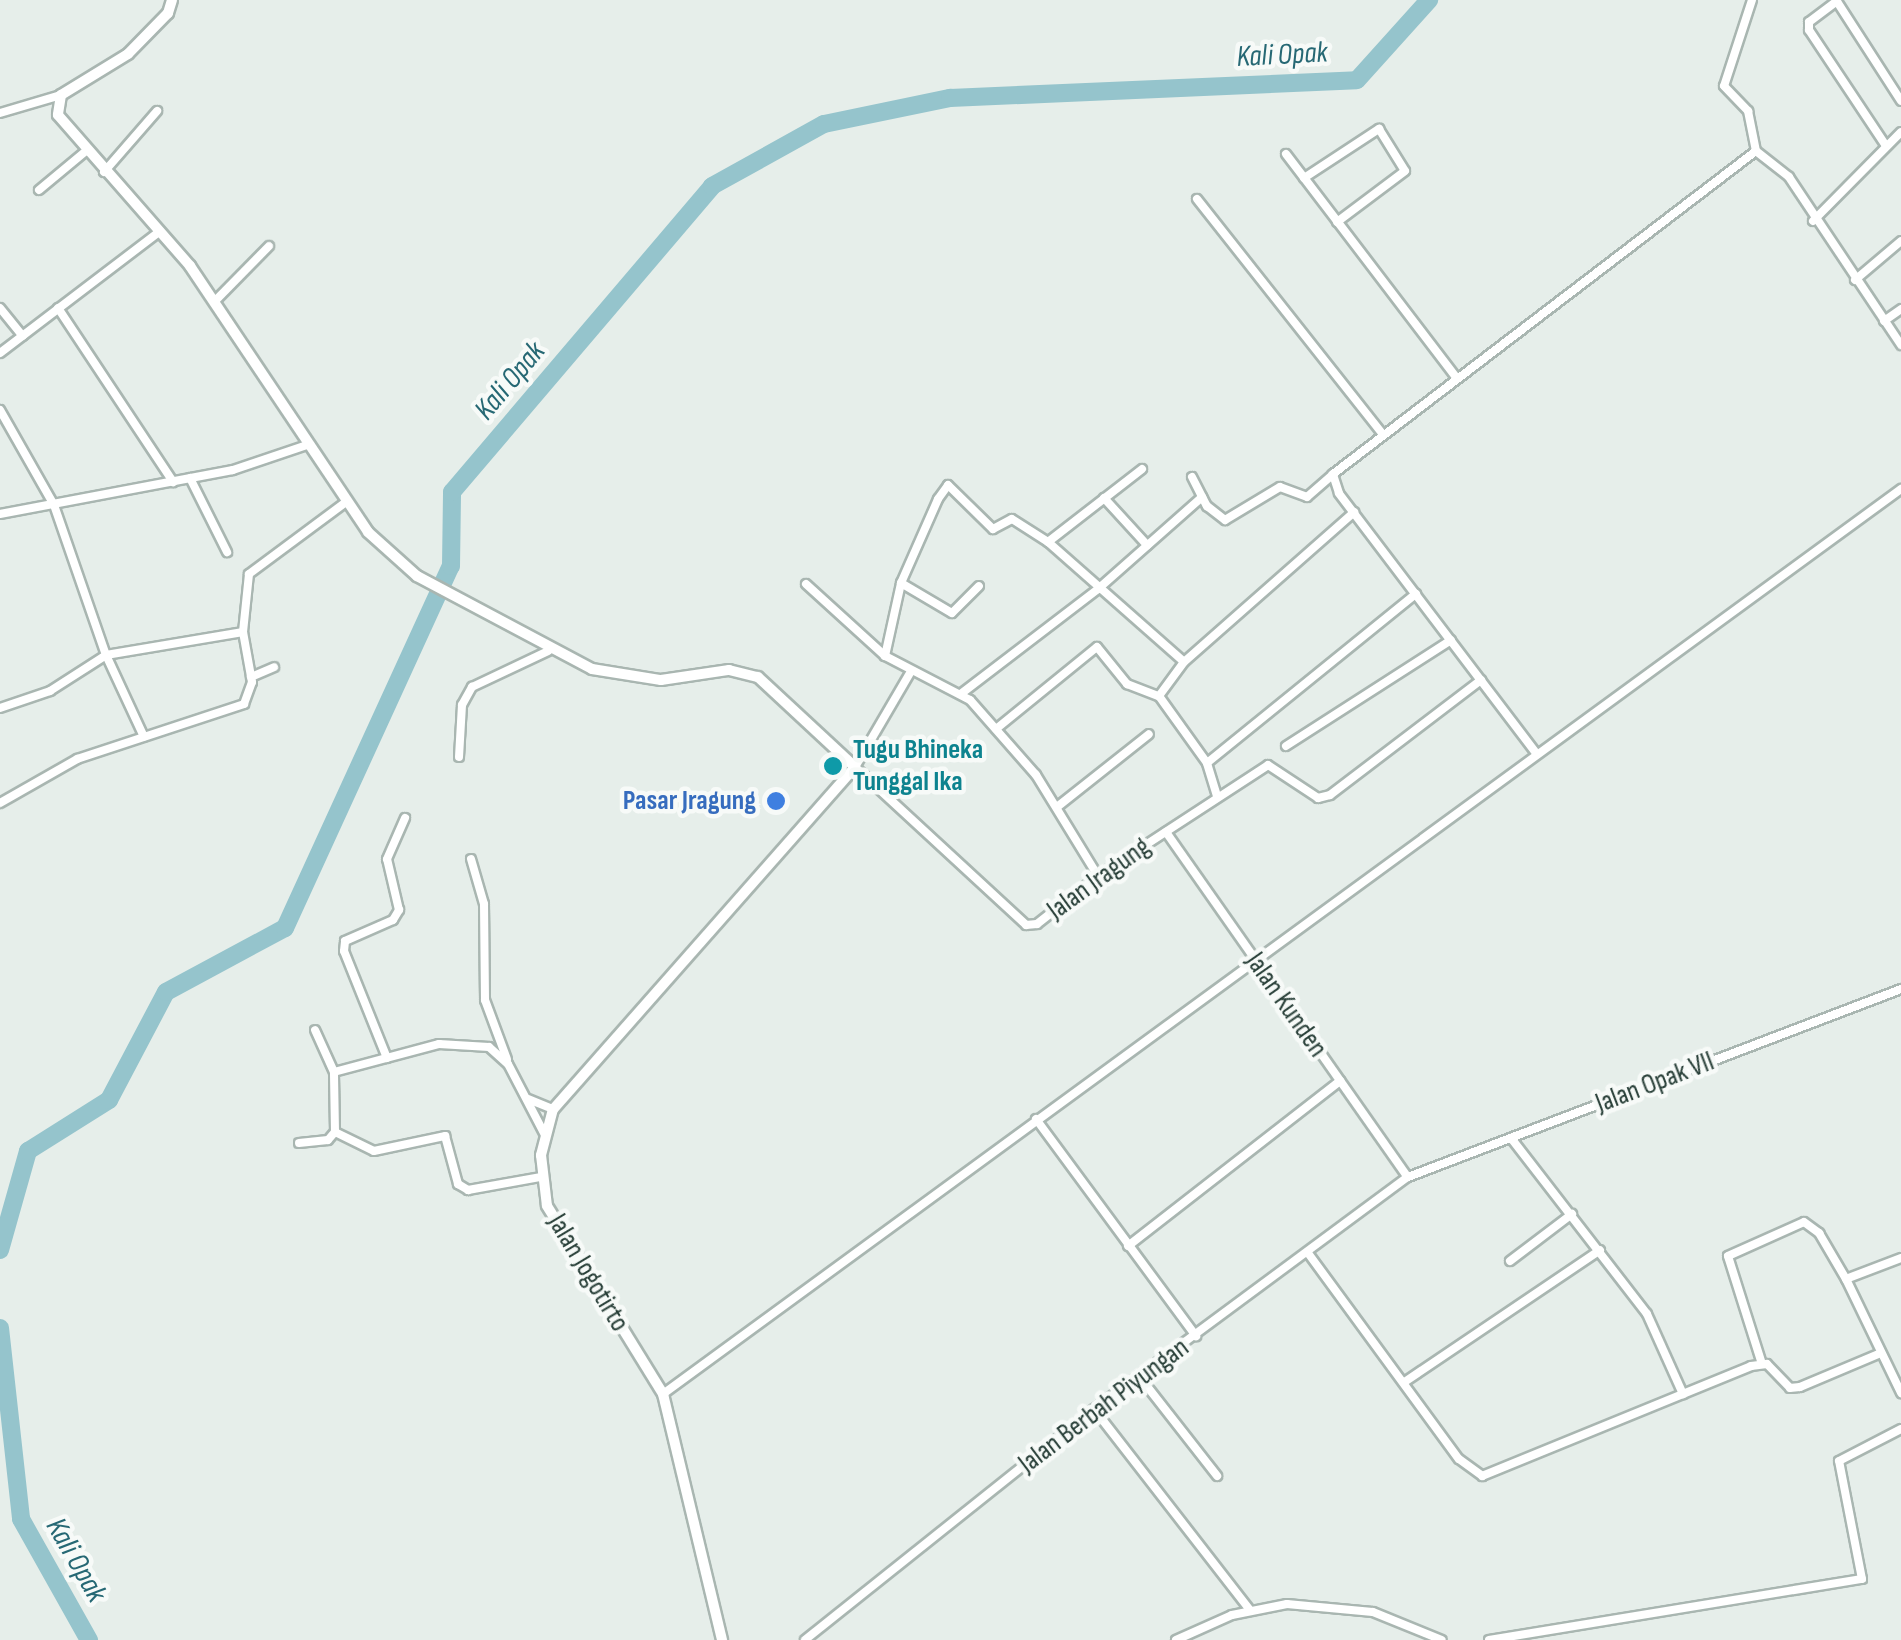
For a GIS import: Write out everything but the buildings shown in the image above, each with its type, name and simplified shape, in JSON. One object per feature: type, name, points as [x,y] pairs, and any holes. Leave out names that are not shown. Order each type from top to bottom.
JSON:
[{"type":"street","points":[[0,114],[60,95],[128,54],[168,13],[172,0]]},
{"type":"street","points":[[1752,0],[1724,77],[1728,94],[1748,112],[1756,150],[1789,176],[1813,221],[1901,345]]},
{"type":"street","points":[[1886,146],[1810,30],[1809,22],[1836,0],[1901,101]]},
{"type":"street","points":[[60,95],[58,116],[160,231],[215,301],[346,502],[388,554],[418,576],[548,650],[626,677],[689,680],[729,670],[758,677],[855,767],[910,672]]},
{"type":"street","points":[[104,172],[158,111]]},
{"type":"street","points":[[1304,178],[1379,129],[1405,171],[1337,222]]},
{"type":"street","points":[[1813,221],[1901,132]]},
{"type":"street","points":[[1192,477],[1202,497],[1225,520],[1280,486],[1307,497],[1382,433],[1756,150]]},
{"type":"street","points":[[39,190],[86,152]]},
{"type":"street","points":[[1286,154],[1456,377]]},
{"type":"street","points":[[1197,199],[1382,433]]},
{"type":"street","points":[[0,353],[160,231]]},
{"type":"street","points":[[1854,280],[1901,241]]},
{"type":"street","points":[[215,301],[269,246]]},
{"type":"street","points":[[0,308],[23,336]]},
{"type":"street","points":[[58,308],[173,482]]},
{"type":"street","points":[[1884,321],[1901,308]]},
{"type":"street","points":[[0,410],[54,505],[106,655],[144,738]]},
{"type":"street","points":[[0,514],[173,482],[307,445]]},
{"type":"street","points":[[1048,542],[1142,469]]},
{"type":"street","points":[[1334,474],[1354,512],[1536,753]]},
{"type":"street","points":[[190,478],[227,552]]},
{"type":"street","points":[[884,656],[901,583],[948,484],[993,529],[1014,520],[1048,542],[1184,662]]},
{"type":"street","points":[[663,1394],[1901,490]]},
{"type":"street","points":[[962,693],[1098,589],[1202,497]]},
{"type":"street","points":[[1104,498],[1147,545]]},
{"type":"street","points":[[0,803],[42,774],[244,704],[251,677],[243,632],[246,584],[254,567],[310,533],[346,502]]},
{"type":"street","points":[[1159,696],[1184,662],[1354,512]]},
{"type":"street","points":[[901,583],[952,613],[979,586]]},
{"type":"street","points":[[806,584],[884,656],[910,672],[962,693],[1056,807],[1098,876]]},
{"type":"street","points":[[1207,763],[1416,594]]},
{"type":"street","points":[[0,708],[72,680],[106,655],[243,632]]},
{"type":"street","points":[[1286,746],[1451,640]]},
{"type":"street","points":[[996,730],[1097,646],[1126,684],[1159,696],[1207,763],[1218,796]]},
{"type":"street","points":[[459,757],[462,704],[472,687],[548,650]]},
{"type":"street","points":[[251,677],[274,667]]},
{"type":"street","name":"Jalan Jragung","points":[[855,767],[1026,924],[1037,924],[1098,876],[1268,766],[1318,798],[1330,795],[1481,680]]},
{"type":"street","points":[[1056,807],[1148,734]]},
{"type":"street","name":"Jalan Jogotirto","points":[[722,1640],[663,1394],[547,1206],[540,1177],[545,1135],[553,1108],[855,767]]},
{"type":"street","points":[[388,1058],[344,951],[345,941],[393,920],[399,910],[387,858],[404,818]]},
{"type":"street","name":"Jalan Kunden","points":[[1166,832],[1408,1177]]},
{"type":"street","points":[[471,859],[484,904],[485,1000],[508,1064],[545,1135]]},
{"type":"street","name":"Jalan Opak VII","points":[[1408,1177],[1901,989]]},
{"type":"street","points":[[299,1143],[328,1140],[335,1132],[334,1072],[316,1030]]},
{"type":"street","points":[[334,1072],[459,1042],[489,1047],[508,1064]]},
{"type":"street","points":[[1128,1246],[1340,1081]]},
{"type":"street","points":[[528,1100],[553,1108]]},
{"type":"street","points":[[1036,1119],[1196,1336]]},
{"type":"street","points":[[335,1132],[374,1151],[446,1136],[458,1184],[468,1190],[540,1177]]},
{"type":"street","points":[[1512,1138],[1647,1314],[1683,1394]]},
{"type":"street","name":"Jalan Berbah Piyungan","points":[[805,1640],[1094,1410],[1408,1177]]},
{"type":"street","points":[[1510,1262],[1572,1214]]},
{"type":"street","points":[[1881,1354],[1790,1388],[1762,1364],[1728,1256],[1804,1222],[1819,1234],[1846,1279],[1901,1393]]},
{"type":"street","points":[[1406,1381],[1600,1250]]},
{"type":"street","points":[[1308,1253],[1406,1381],[1459,1459],[1482,1476],[1762,1364]]},
{"type":"street","points":[[1846,1279],[1901,1258]]},
{"type":"street","points":[[1140,1376],[1217,1476]]},
{"type":"street","points":[[1094,1410],[1249,1609]]},
{"type":"street","points":[[1489,1640],[1862,1579],[1839,1461],[1901,1430]]},
{"type":"street","points":[[1176,1640],[1249,1609],[1286,1604],[1373,1612],[1442,1640]]},
{"type":"waterway","name":"Kali Opak","points":[[0,1250],[28,1151],[109,1100],[166,992],[285,928],[451,566],[452,492],[712,186],[824,124],[950,98],[1357,80],[1429,0]]},
{"type":"waterway","name":"Kali Opak","points":[[0,1328],[21,1519],[89,1640]]},
{"type":"place","name":"Tugu Bhineka Tunggal Ika","points":[[833,766]]},
{"type":"place","name":"Pasar Jragung","points":[[776,801]]}]
